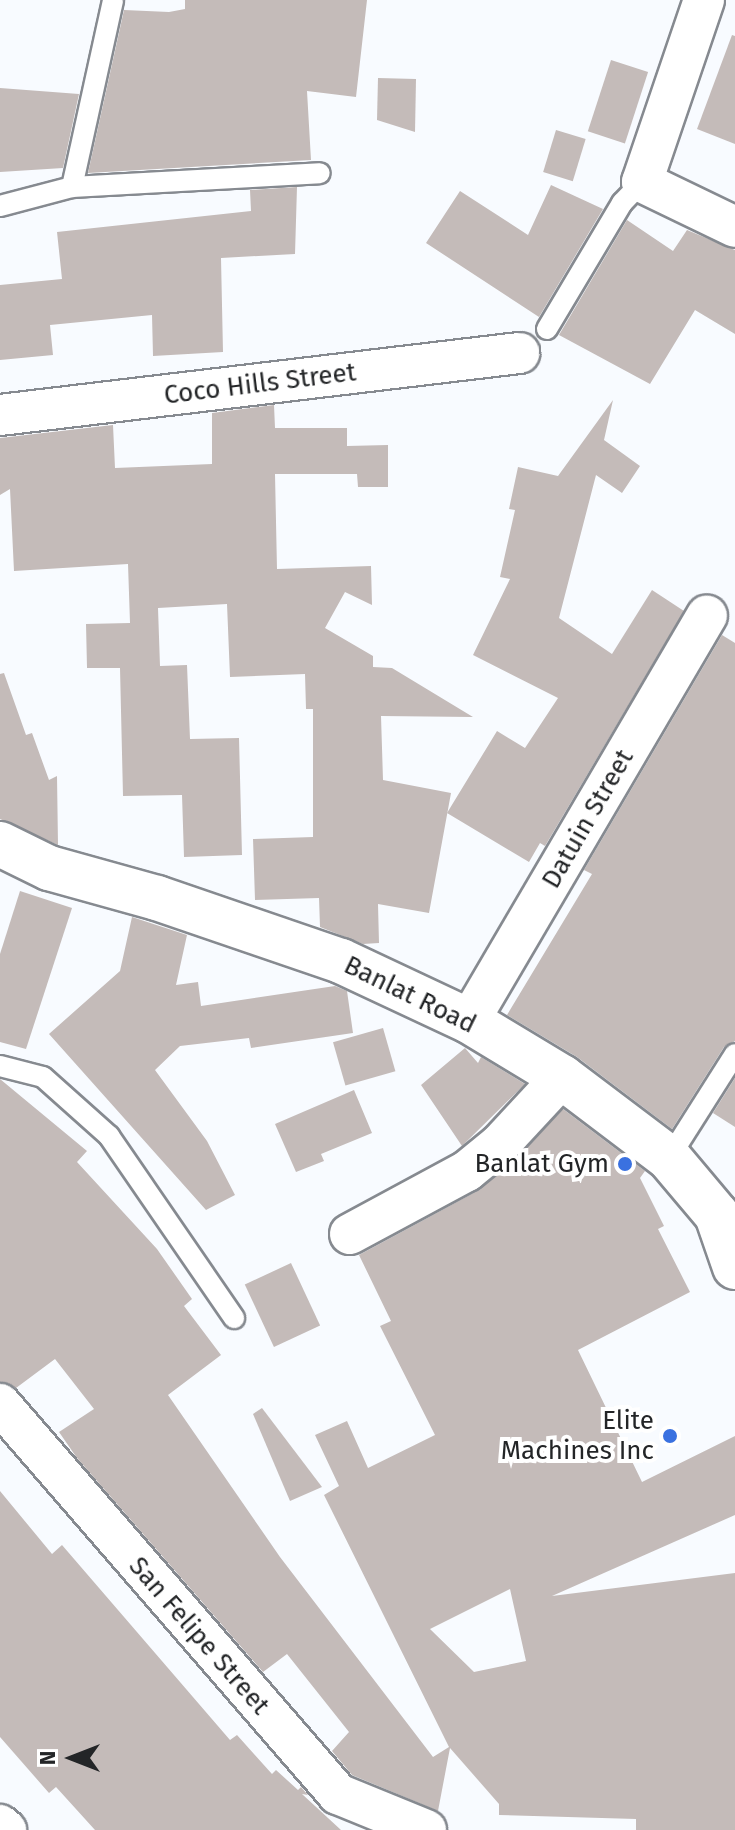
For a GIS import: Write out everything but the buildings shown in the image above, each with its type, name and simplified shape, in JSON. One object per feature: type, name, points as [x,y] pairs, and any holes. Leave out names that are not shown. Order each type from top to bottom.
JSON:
[{"type":"street","points":[[704,0],[642,182],[735,227]]},
{"type":"street","name":"Coco Hills Street","points":[[0,415],[533,341]]},
{"type":"street","name":"Datuin Street","points":[[469,1021],[707,616]]},
{"type":"street","name":"Banlat Road","points":[[0,844],[49,868],[157,898],[341,961],[469,1021],[562,1077],[669,1158],[696,1184],[717,1215],[735,1267]]},
{"type":"street","points":[[350,1234],[467,1171],[500,1144],[562,1077]]},
{"type":"street","name":"San Felipe Street","points":[[0,1404],[338,1794],[426,1830]]},
{"type":"street","points":[[0,1825],[6,1830]]},
{"type":"lane","points":[[72,187],[113,0]]},
{"type":"lane","points":[[0,206],[72,187],[320,173]]},
{"type":"lane","points":[[533,341],[622,203],[642,182]]},
{"type":"lane","points":[[669,1158],[735,1054]]},
{"type":"lane","points":[[0,1066],[43,1077],[109,1136],[234,1318]]},
{"type":"place","name":"Banlat Gym","points":[[625,1164]]},
{"type":"place","name":"Elite Machines Inc","points":[[670,1436]]}]
